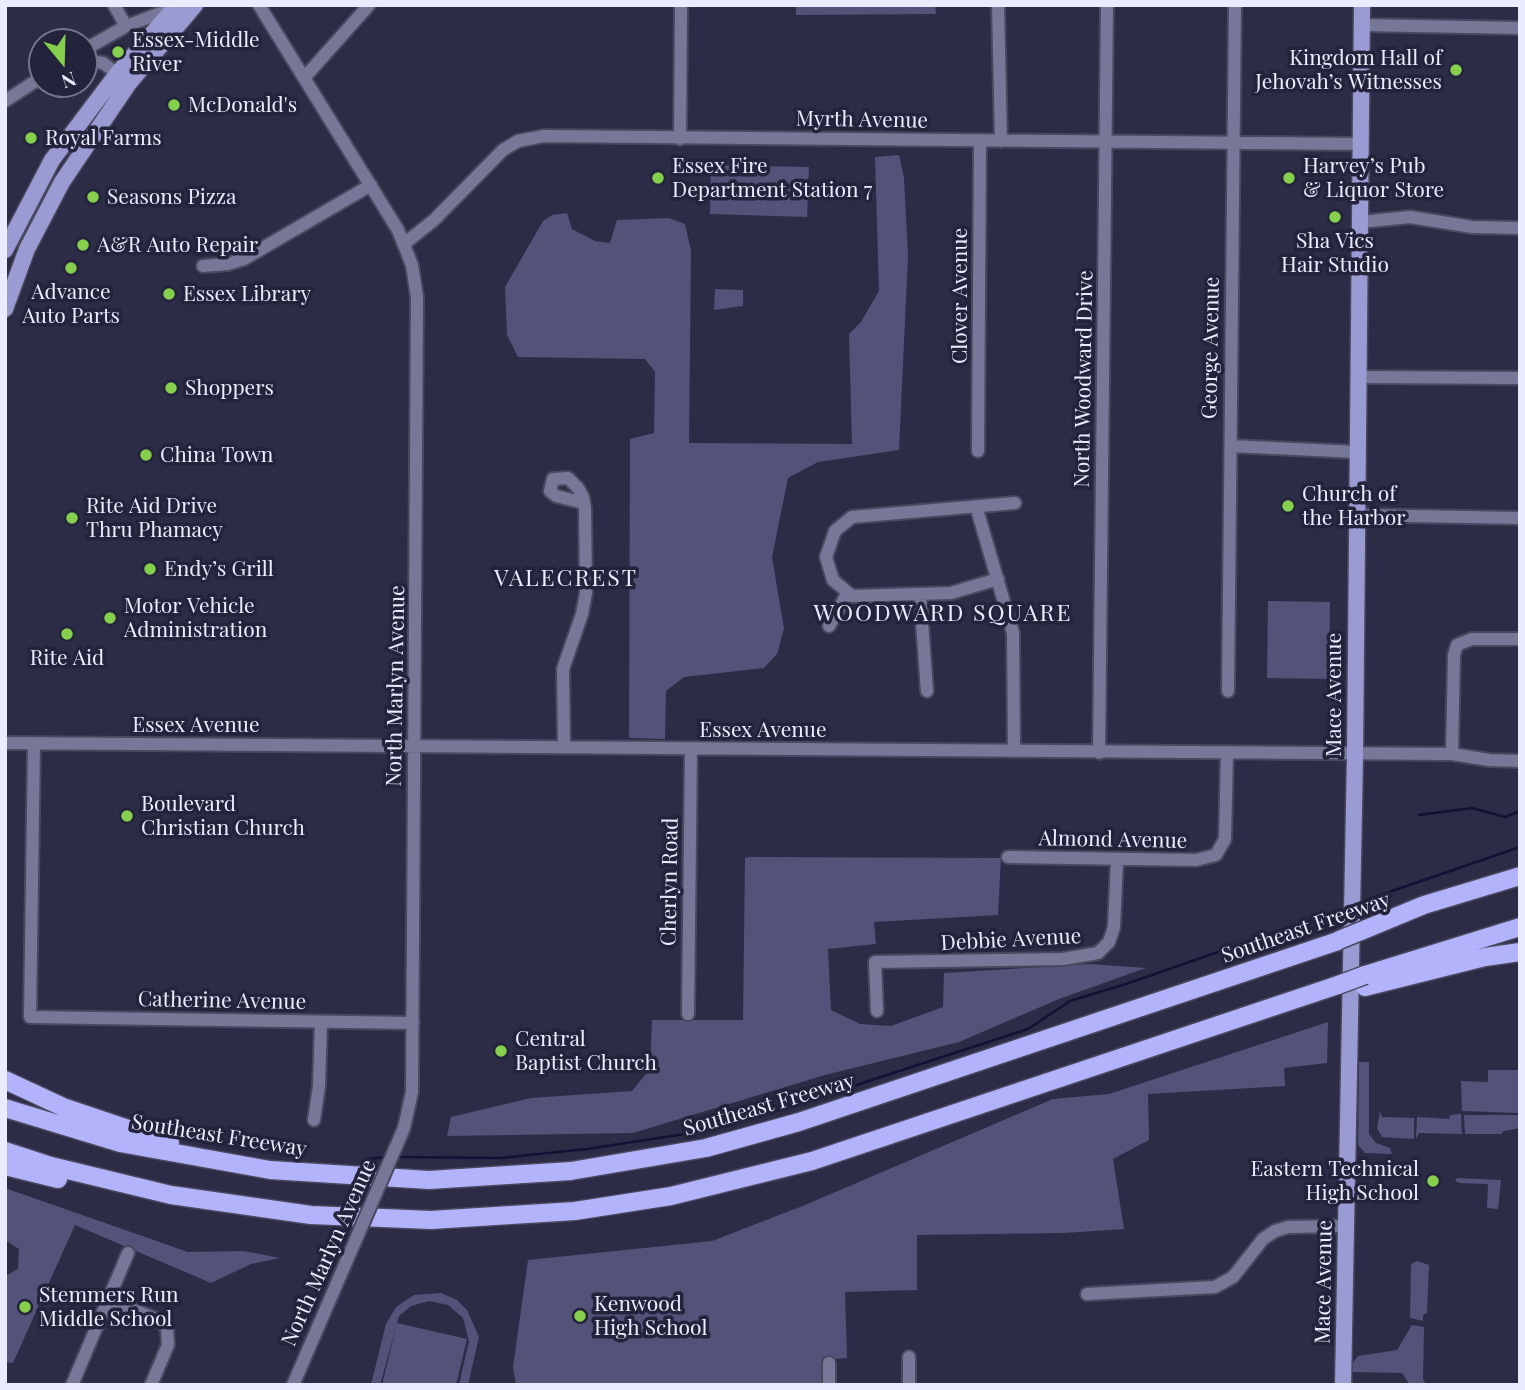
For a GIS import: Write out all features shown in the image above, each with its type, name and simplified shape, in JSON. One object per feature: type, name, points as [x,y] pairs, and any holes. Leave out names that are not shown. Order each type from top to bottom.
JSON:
[{"type":"highway","points":[[1366,931],[1424,905],[1520,876]]},
{"type":"highway","name":"Southeast Freeway","points":[[5,1108],[83,1133],[177,1155],[270,1170],[373,1178],[524,1176],[618,1164],[706,1147],[859,1104],[1366,931],[1463,900],[1520,886]]},
{"type":"highway","points":[[5,1166],[113,1193],[209,1211],[432,1220],[528,1216],[626,1204],[714,1187],[836,1153],[1234,1020],[1365,981],[1520,927]]},
{"type":"highway","points":[[1365,981],[1520,953]]},
{"type":"highway","points":[[5,1080],[63,1107],[178,1145],[270,1166],[373,1178]]},
{"type":"highway","points":[[5,1151],[89,1176],[171,1195],[249,1208],[359,1218]]},
{"type":"main road","points":[[5,250],[52,160],[123,78],[195,5]]},
{"type":"main road","name":"Mace Avenue","points":[[1343,1385],[1355,755],[1362,5]]},
{"type":"main road","points":[[5,309],[27,249],[62,182],[123,78],[176,6]]},
{"type":"street","points":[[114,5],[126,26]]},
{"type":"street","name":"North Marlyn Avenue","points":[[259,5],[371,185],[404,244],[415,282],[418,312],[412,1092],[404,1128],[293,1385]]},
{"type":"street","points":[[305,77],[369,5]]},
{"type":"street","points":[[680,139],[681,5]]},
{"type":"street","points":[[998,5],[1001,141]]},
{"type":"street","name":"North Woodward Drive","points":[[1098,753],[1107,5]]},
{"type":"street","name":"George Avenue","points":[[1228,691],[1235,5]]},
{"type":"street","points":[[98,42],[126,26],[176,6]]},
{"type":"street","points":[[1362,25],[1520,27]]},
{"type":"street","points":[[98,62],[123,78]]},
{"type":"street","points":[[5,101],[28,86]]},
{"type":"street","name":"Myrth Avenue","points":[[404,244],[434,220],[492,158],[513,143],[544,136],[1361,144]]},
{"type":"street","name":"Clover Avenue","points":[[978,451],[980,141]]},
{"type":"street","points":[[203,266],[228,264],[252,255],[371,185]]},
{"type":"street","points":[[1360,222],[1410,217],[1472,227],[1520,228]]},
{"type":"street","points":[[1359,377],[1520,378]]},
{"type":"street","points":[[1231,446],[1357,452]]},
{"type":"street","points":[[564,746],[563,669],[582,614],[586,593],[584,503]]},
{"type":"street","points":[[998,579],[961,591],[863,597],[847,594],[833,580],[826,557],[830,539],[845,521],[871,513],[1014,503]]},
{"type":"street","points":[[976,506],[1014,645],[1014,751]]},
{"type":"street","points":[[1356,515],[1520,517]]},
{"type":"street","points":[[829,626],[847,594]]},
{"type":"street","points":[[920,595],[927,691]]},
{"type":"street","points":[[1452,754],[1454,655],[1457,645],[1472,639],[1520,639]]},
{"type":"street","name":"Essex Avenue","points":[[5,743],[1452,754],[1489,760],[1520,761]]},
{"type":"street","name":"Catherine Avenue","points":[[34,744],[30,1017],[413,1023]]},
{"type":"street","name":"Cherlyn Road","points":[[688,1014],[691,749]]},
{"type":"street","name":"Almond Avenue","points":[[1008,857],[1196,860],[1216,855],[1225,839],[1227,754]]},
{"type":"street","name":"Debbie Avenue","points":[[877,1011],[875,962],[1063,959],[1098,953],[1109,942],[1114,927],[1117,860]]},
{"type":"street","points":[[314,1120],[319,1086],[321,1022]]},
{"type":"street","points":[[1087,1294],[1215,1287],[1233,1277],[1258,1245],[1275,1231],[1288,1227],[1346,1226]]},
{"type":"street","points":[[77,1383],[128,1253]]},
{"type":"street","points":[[109,1300],[159,1320],[167,1328],[168,1345],[152,1385]]},
{"type":"street","points":[[909,1357],[909,1385]]},
{"type":"street","points":[[829,1363],[829,1385]]},
{"type":"shaded area","points":[[796,5],[935,5],[936,14],[796,15]]},
{"type":"shaded area","points":[[899,155],[904,178],[908,256],[899,450],[818,462],[788,478],[772,557],[784,629],[777,654],[764,668],[684,677],[666,691],[665,739],[629,738],[630,439],[654,433],[655,372],[645,359],[518,357],[507,335],[505,287],[543,221],[552,215],[567,213],[572,229],[595,241],[610,243],[617,220],[669,218],[685,224],[691,250],[689,443],[852,444],[849,334],[861,322],[879,291],[875,157]]},
{"type":"shaded area","points":[[711,165],[809,167],[807,217],[710,214]]},
{"type":"shaded area","points":[[715,289],[743,290],[743,306],[714,310]]},
{"type":"shaded area","points":[[1268,601],[1330,602],[1329,679],[1267,678]]},
{"type":"shaded area","points":[[745,858],[1001,858],[998,915],[874,922],[876,944],[828,949],[831,1010],[860,1024],[891,1026],[943,1007],[944,973],[1091,964],[1146,968],[1059,999],[959,1042],[825,1075],[633,1133],[447,1136],[451,1117],[531,1098],[632,1091],[650,1069],[652,1020],[743,1020]]},
{"type":"shaded area","points":[[1328,1022],[1327,1063],[1284,1068],[1285,1086],[1148,1094],[1149,1140],[1113,1159],[1124,1229],[1064,1233],[917,1235],[917,1290],[845,1292],[847,1358],[823,1360],[823,1385],[516,1385],[513,1367],[528,1260],[712,1241],[805,1205],[1053,1099],[1109,1094]]},
{"type":"shaded area","points":[[1359,1062],[1369,1062],[1369,1134],[1376,1143],[1390,1148],[1392,1154],[1365,1153],[1358,1145]]},
{"type":"shaded area","points":[[1488,1070],[1520,1070],[1520,1113],[1462,1111],[1461,1081],[1488,1082]]},
{"type":"shaded area","points":[[1380,1111],[1382,1117],[1414,1118],[1414,1139],[1382,1137],[1377,1128]]},
{"type":"shaded area","points":[[1461,1114],[1462,1134],[1419,1133],[1416,1139],[1417,1117],[1449,1119],[1450,1115]]},
{"type":"shaded area","points":[[1464,1115],[1520,1115],[1520,1128],[1501,1134],[1465,1134]]},
{"type":"shaded area","points":[[1457,1178],[1501,1180],[1498,1209],[1487,1208],[1488,1184],[1460,1183],[1455,1181]]},
{"type":"shaded area","points":[[5,1188],[188,1252],[244,1251],[280,1258],[251,1264],[211,1283],[75,1225],[13,1363],[5,1362],[5,1276],[18,1269],[19,1249],[5,1240]]},
{"type":"shaded area","points":[[1417,1261],[1429,1265],[1427,1313],[1423,1315],[1423,1321],[1410,1318],[1411,1264]]},
{"type":"shaded area","points":[[441,1293],[457,1300],[467,1310],[479,1337],[468,1385],[459,1385],[469,1341],[463,1318],[448,1305],[429,1301],[411,1306],[399,1316],[380,1385],[371,1385],[386,1324],[396,1307],[414,1295]]},
{"type":"shaded area","points":[[397,1323],[467,1339],[456,1385],[382,1385]]},
{"type":"shaded area","points":[[1412,1325],[1424,1327],[1423,1380],[1427,1385],[1410,1385],[1402,1373],[1352,1372],[1352,1364],[1358,1356],[1397,1350]]},
{"type":"waterway","points":[[1419,815],[1472,808],[1505,817],[1520,811]]},
{"type":"waterway","points":[[1366,900],[1520,847]]},
{"type":"waterway","points":[[398,1157],[501,1158],[587,1149],[698,1132],[786,1108],[1028,1029],[1070,1001],[1336,911]]},
{"type":"waterway","points":[[366,1159],[388,1157]]},
{"type":"place","name":"Essex-Middle River","points":[[118,52]]},
{"type":"place","name":"Kingdom Hall of Jehovah’s Witnesses","points":[[1456,70]]},
{"type":"place","name":"McDonald's","points":[[174,105]]},
{"type":"place","name":"Royal Farms","points":[[31,138]]},
{"type":"place","name":"Essex Fire Department Station 7","points":[[658,178]]},
{"type":"place","name":"Harvey’s Pub & Liquor Store","points":[[1289,178]]},
{"type":"place","name":"Seasons Pizza","points":[[93,197]]},
{"type":"place","name":"Sha Vics Hair Studio","points":[[1335,217]]},
{"type":"place","name":"A&R Auto Repair","points":[[83,245]]},
{"type":"place","name":"Advance Auto Parts","points":[[71,268]]},
{"type":"place","name":"Essex Library","points":[[169,294]]},
{"type":"place","name":"Shoppers","points":[[171,388]]},
{"type":"place","name":"China Town","points":[[146,455]]},
{"type":"place","name":"Church of the Harbor","points":[[1288,506]]},
{"type":"place","name":"Rite Aid Drive Thru Phamacy","points":[[72,518]]},
{"type":"place","name":"Endy’s Grill","points":[[150,569]]},
{"type":"place","name":"Motor Vehicle Administration","points":[[110,618]]},
{"type":"place","name":"Rite Aid","points":[[67,634]]},
{"type":"place","name":"Boulevard Christian Church","points":[[127,816]]},
{"type":"place","name":"Central Baptist Church","points":[[501,1051]]},
{"type":"place","name":"Eastern Technical High School","points":[[1433,1181]]},
{"type":"place","name":"Stemmers Run Middle School","points":[[25,1307]]},
{"type":"place","name":"Kenwood High School","points":[[580,1316]]},
{"type":"district","name":"VALECREST","points":[[566,579]]},
{"type":"district","name":"WOODWARD SQUARE","points":[[943,614]]}]
